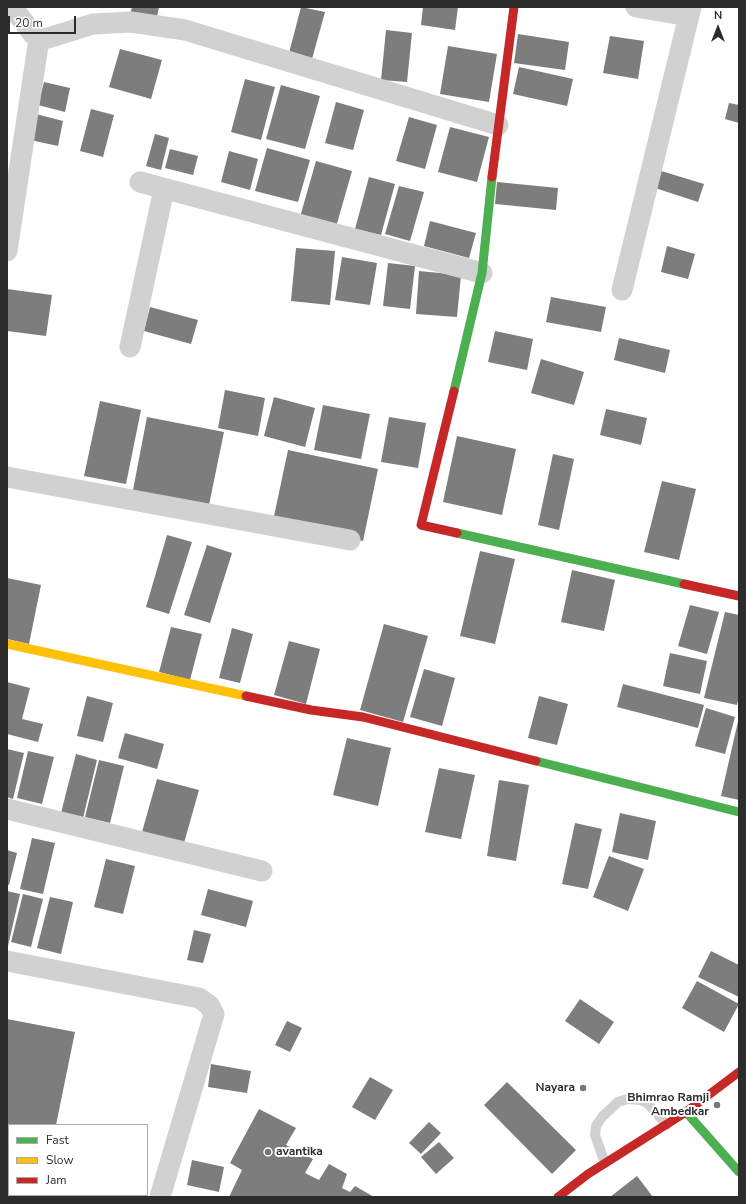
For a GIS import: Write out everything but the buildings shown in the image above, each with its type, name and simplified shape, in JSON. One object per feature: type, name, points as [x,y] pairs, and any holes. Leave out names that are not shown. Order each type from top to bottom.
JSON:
[{"type":"street","points":[[514,7],[498,125],[482,273],[421,525],[739,596]]},
{"type":"street","points":[[622,290],[690,12],[636,7]]},
{"type":"street","points":[[13,14],[39,39],[48,38],[93,24],[131,22],[185,30],[498,125]]},
{"type":"street","points":[[7,251],[39,39]]},
{"type":"street","points":[[140,182],[482,273]]},
{"type":"street","points":[[130,346],[164,189]]},
{"type":"street","points":[[7,477],[350,540]]},
{"type":"street","points":[[7,644],[311,710],[364,717],[739,812]]},
{"type":"street","points":[[7,809],[262,871]]},
{"type":"street","points":[[7,962],[199,998],[212,1009],[214,1014],[160,1197]]},
{"type":"street","points":[[558,1197],[588,1174],[686,1112],[739,1072]]},
{"type":"street","points":[[686,1112],[739,1172]]},
{"type":"lane","points":[[605,1163],[595,1135],[596,1126],[602,1117],[618,1102],[627,1099],[641,1100],[648,1104],[667,1125]]},
{"type":"traffic: fast","points":[[454,391],[482,273],[492,177]]},
{"type":"traffic: fast","points":[[457,533],[684,584]]},
{"type":"traffic: fast","points":[[536,761],[739,812]]},
{"type":"traffic: fast","points":[[686,1112],[739,1172]]},
{"type":"traffic: slow","points":[[7,644],[246,696]]},
{"type":"traffic: jam","points":[[492,177],[514,7]]},
{"type":"traffic: jam","points":[[454,391],[421,525],[457,533]]},
{"type":"traffic: jam","points":[[684,584],[739,596]]},
{"type":"traffic: jam","points":[[246,696],[311,710],[363,717],[536,761]]},
{"type":"traffic: jam","points":[[558,1197],[588,1174],[686,1112],[739,1072]]},
{"type":"place","name":"Nayara","points":[[583,1088]]},
{"type":"place","name":"Bhimrao Ramji Ambedkar","points":[[717,1105]]},
{"type":"place","name":"avantika","points":[[268,1152]]}]
